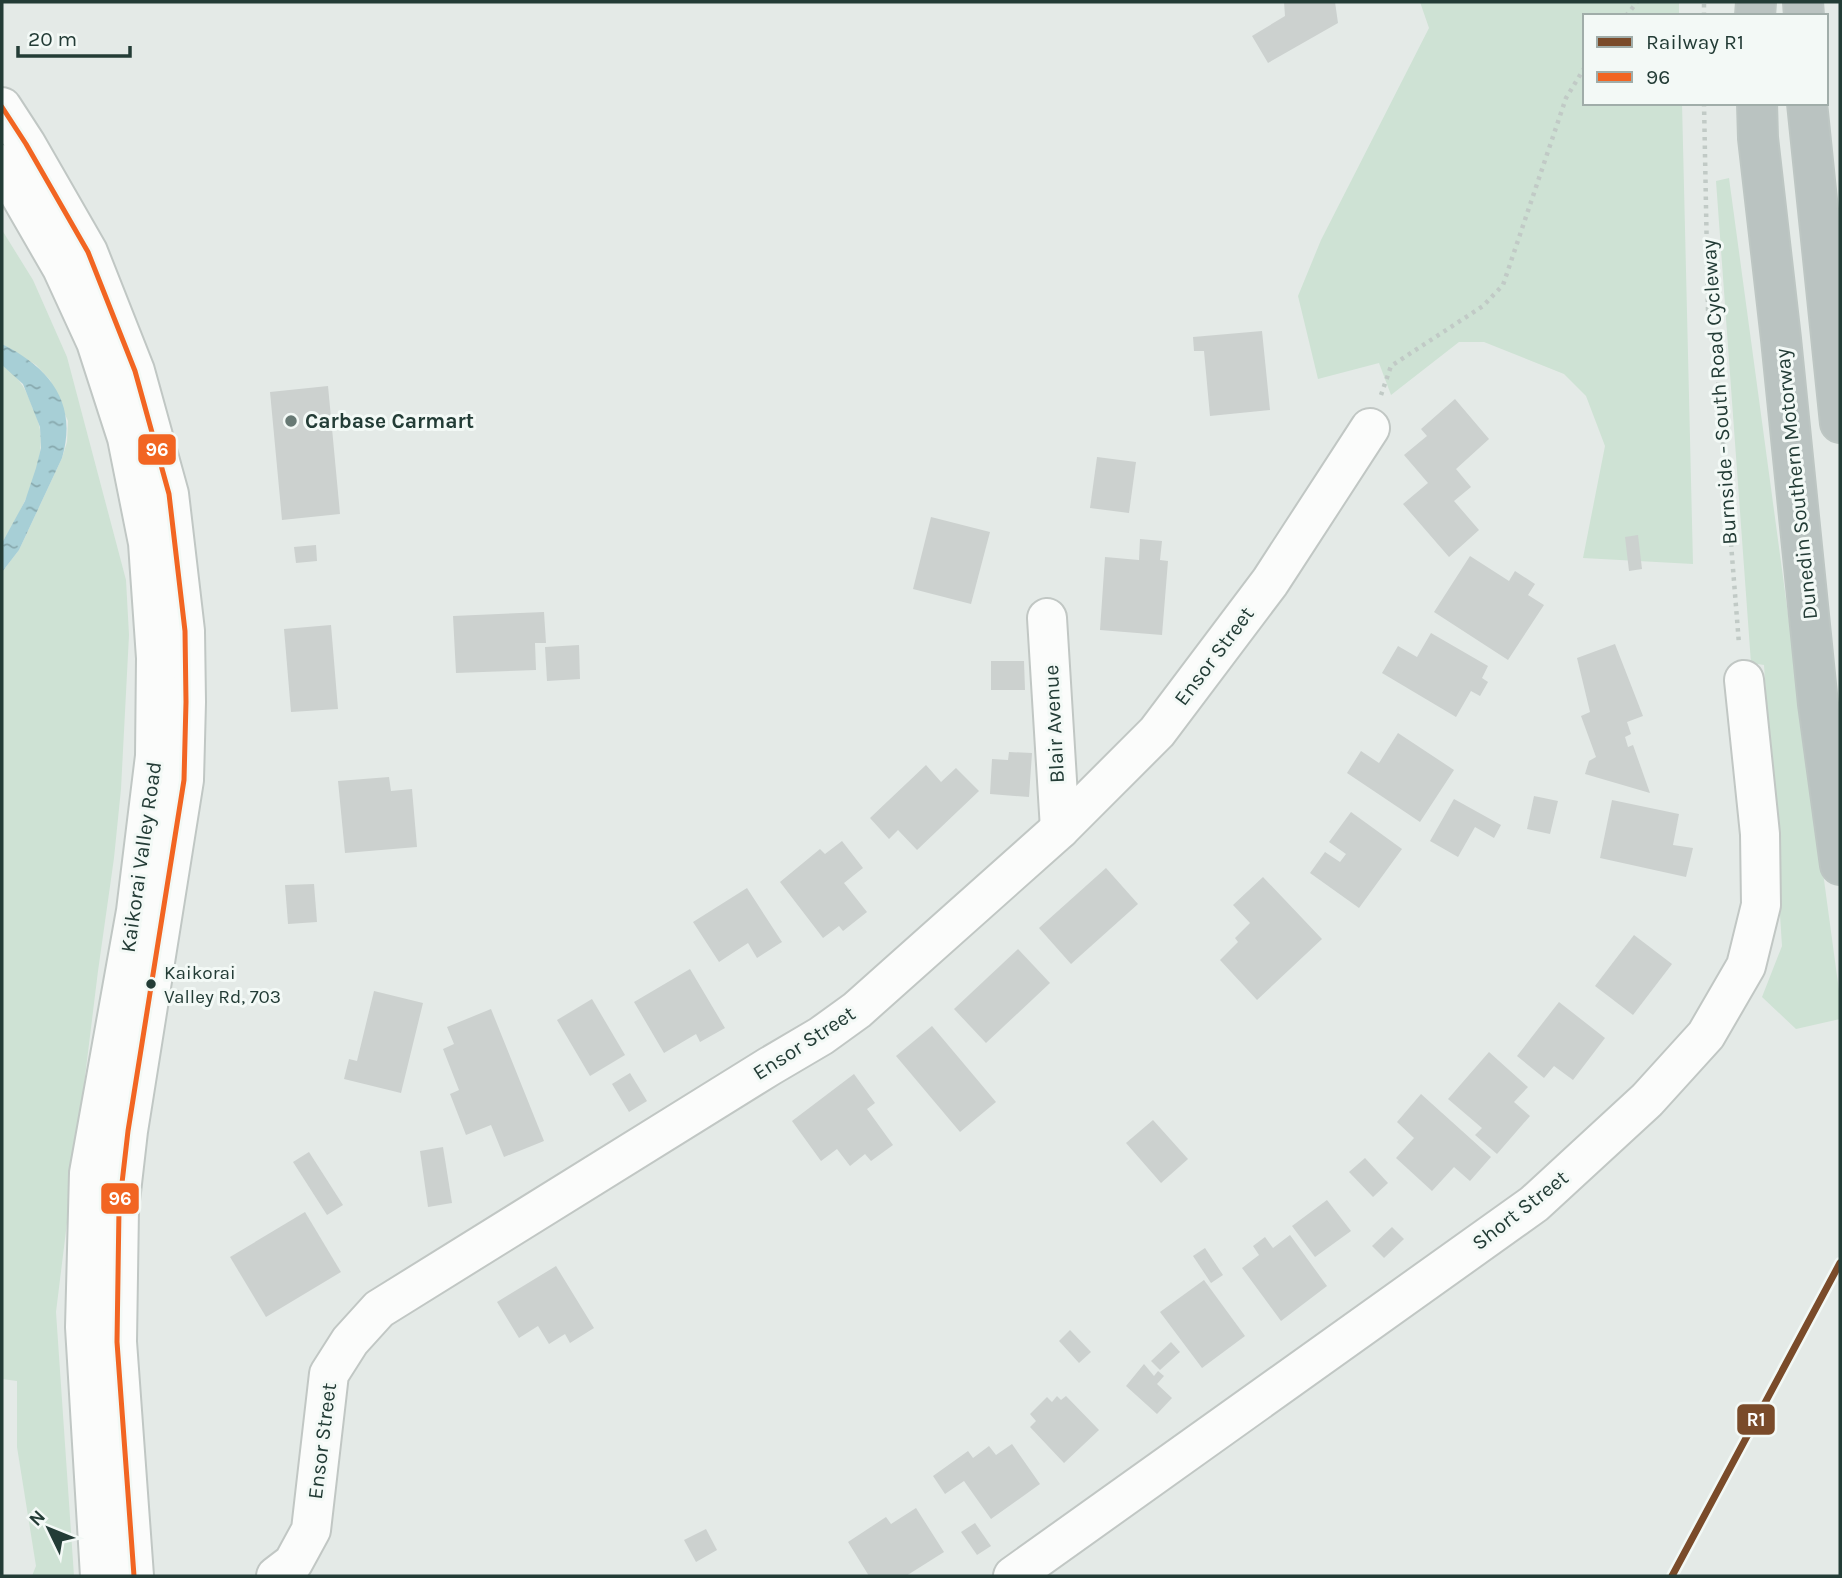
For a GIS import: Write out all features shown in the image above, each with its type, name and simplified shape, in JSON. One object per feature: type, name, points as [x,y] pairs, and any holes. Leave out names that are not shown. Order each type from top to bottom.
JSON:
[{"type":"highway","name":"Dunedin Southern Motorway","points":[[1757,105],[1758,138],[1782,339],[1818,704],[1840,865]]},
{"type":"highway","points":[[1807,105],[1840,423]]},
{"type":"street","name":"Kaikorai Valley Road","points":[[2,107],[89,252],[135,371],[169,494],[185,631],[184,780],[128,1131],[119,1209],[117,1342],[134,1576]]},
{"type":"street","name":"Kaikorai Valley Road","points":[[2,164],[62,268],[96,342],[127,438],[148,543],[155,645],[154,769],[136,911],[89,1173],[85,1326],[100,1576]]},
{"type":"street","name":"Ensor Street","points":[[276,1576],[293,1563],[311,1530],[329,1374],[350,1341],[379,1309],[821,1036],[857,1010],[1060,829],[1157,732],[1270,582],[1370,429]]},
{"type":"street","name":"Blair Avenue","points":[[1047,618],[1060,829]]},
{"type":"street","name":"Short Street","points":[[1013,1576],[1534,1204],[1647,1100],[1706,1035],[1746,966],[1761,905],[1760,834],[1744,680]]},
{"type":"path","points":[[1370,429],[1391,366],[1483,306],[1503,285],[1566,98],[1583,70]]},
{"type":"path","name":"Burnside - South Road Cycleway","points":[[1704,105],[1708,310],[1714,330],[1740,661],[1744,680]]},
{"type":"green space","points":[[1420,2],[1679,2],[1679,14],[1583,14],[1583,105],[1682,105],[1693,564],[1583,558],[1605,446],[1586,396],[1564,374],[1484,342],[1459,342],[1391,395],[1379,363],[1318,379],[1298,296],[1321,240],[1429,28]]},
{"type":"green space","points":[[1729,178],[1840,998],[1840,1019],[1796,1029],[1762,997],[1782,946],[1764,665],[1751,663],[1716,181]]},
{"type":"green space","points":[[2,230],[33,280],[67,357],[126,580],[129,635],[121,789],[114,858],[56,1312],[74,1576],[32,1576],[36,1566],[17,1447],[17,1381],[2,1379],[2,572],[19,550],[62,458],[67,442],[68,421],[50,380],[36,365],[2,344]]},
{"type":"green space","points":[[2,365],[18,379],[27,394],[39,425],[41,445],[30,489],[2,543]]},
{"type":"water","points":[[2,344],[34,364],[56,389],[63,404],[66,438],[62,458],[19,550],[2,572],[2,543],[25,501],[41,448],[40,427],[23,384],[2,365]]},
{"type":"building","points":[[1284,2],[1335,2],[1338,23],[1268,63],[1252,36],[1285,16]]},
{"type":"building","points":[[1262,331],[1270,410],[1210,416],[1204,351],[1194,351],[1193,337]]},
{"type":"building","points":[[328,386],[340,514],[282,520],[270,392]]},
{"type":"building","points":[[1455,399],[1489,439],[1456,469],[1471,487],[1454,501],[1479,530],[1449,557],[1403,504],[1428,483],[1404,455],[1427,436],[1421,429]]},
{"type":"building","points":[[1097,457],[1136,462],[1129,513],[1090,508]]},
{"type":"building","points":[[931,517],[990,532],[971,604],[913,589]]},
{"type":"building","points":[[1638,535],[1642,569],[1629,571],[1625,537]]},
{"type":"building","points":[[1140,539],[1162,541],[1160,560],[1168,561],[1162,635],[1100,630],[1105,557],[1139,560]]},
{"type":"building","points":[[316,545],[317,561],[296,563],[294,547]]},
{"type":"building","points":[[1470,556],[1509,581],[1515,571],[1535,584],[1528,595],[1544,605],[1508,660],[1434,612]]},
{"type":"building","points":[[544,612],[546,643],[535,643],[536,670],[456,673],[453,616]]},
{"type":"building","points":[[331,625],[338,709],[291,712],[284,629]]},
{"type":"building","points":[[1431,633],[1488,666],[1482,678],[1488,682],[1480,696],[1471,691],[1456,717],[1382,673],[1398,646],[1417,657]]},
{"type":"building","points":[[1615,644],[1643,716],[1627,722],[1631,734],[1625,737],[1628,747],[1633,745],[1650,793],[1585,774],[1589,761],[1596,757],[1581,716],[1590,712],[1577,658]]},
{"type":"building","points":[[579,645],[580,679],[547,681],[545,647]]},
{"type":"building","points":[[991,661],[1024,661],[1025,690],[991,690]]},
{"type":"building","points":[[1398,733],[1454,770],[1420,822],[1347,773],[1361,751],[1379,763]]},
{"type":"building","points":[[1009,752],[1032,753],[1029,797],[990,794],[992,759],[1008,760]]},
{"type":"building","points":[[926,765],[941,782],[956,768],[979,791],[917,850],[898,830],[889,839],[870,818]]},
{"type":"building","points":[[389,777],[391,791],[412,789],[417,847],[345,853],[338,781]]},
{"type":"building","points":[[1534,796],[1558,801],[1550,834],[1527,829]]},
{"type":"building","points":[[1454,799],[1501,825],[1494,838],[1475,827],[1458,857],[1430,841]]},
{"type":"building","points":[[1612,800],[1679,814],[1673,845],[1693,848],[1686,877],[1600,858]]},
{"type":"building","points":[[1351,812],[1402,849],[1359,908],[1310,873],[1325,852],[1340,862],[1346,854],[1329,842]]},
{"type":"building","points":[[842,841],[863,868],[844,883],[867,912],[843,931],[839,926],[823,938],[780,882],[820,849],[825,854]]},
{"type":"building","points":[[1106,868],[1138,904],[1071,964],[1039,928]]},
{"type":"building","points":[[1263,877],[1322,939],[1257,1000],[1220,960],[1238,942],[1235,938],[1250,923],[1233,905]]},
{"type":"building","points":[[314,884],[317,922],[288,924],[285,885]]},
{"type":"building","points":[[747,888],[782,942],[757,958],[748,943],[719,962],[693,922]]},
{"type":"building","points":[[1634,935],[1672,964],[1633,1015],[1595,986]]},
{"type":"building","points":[[1018,949],[1050,983],[986,1043],[954,1009]]},
{"type":"building","points":[[690,969],[725,1028],[700,1042],[696,1034],[664,1053],[634,1002]]},
{"type":"building","points":[[374,991],[423,1003],[401,1093],[344,1079],[349,1059],[357,1061]]},
{"type":"building","points":[[592,999],[625,1055],[590,1076],[557,1020]]},
{"type":"building","points":[[1559,1002],[1605,1038],[1573,1080],[1554,1066],[1544,1078],[1517,1056]]},
{"type":"building","points":[[491,1009],[544,1141],[504,1157],[491,1125],[466,1135],[450,1094],[459,1090],[443,1049],[454,1044],[447,1027]]},
{"type":"building","points":[[932,1026],[996,1102],[960,1132],[896,1056]]},
{"type":"building","points":[[1489,1052],[1528,1087],[1514,1102],[1530,1116],[1497,1154],[1475,1135],[1482,1128],[1448,1099]]},
{"type":"building","points":[[630,1073],[647,1101],[629,1112],[612,1084]]},
{"type":"building","points":[[854,1074],[875,1103],[867,1109],[893,1145],[871,1161],[865,1154],[850,1166],[837,1149],[821,1161],[792,1121]]},
{"type":"building","points":[[1421,1094],[1491,1157],[1470,1181],[1454,1167],[1432,1191],[1396,1158],[1414,1138],[1397,1122]]},
{"type":"building","points":[[1153,1120],[1188,1159],[1161,1183],[1126,1143]]},
{"type":"building","points":[[443,1147],[452,1203],[428,1207],[420,1151]]},
{"type":"building","points":[[309,1152],[343,1205],[327,1215],[293,1162]]},
{"type":"building","points":[[1365,1158],[1388,1183],[1373,1197],[1349,1172]]},
{"type":"building","points":[[1327,1200],[1351,1231],[1315,1257],[1292,1226]]},
{"type":"building","points":[[305,1212],[341,1272],[266,1317],[230,1257]]},
{"type":"building","points":[[1392,1227],[1404,1239],[1384,1258],[1372,1246]]},
{"type":"building","points":[[1290,1235],[1327,1286],[1281,1321],[1242,1268],[1259,1255],[1253,1246],[1265,1237],[1273,1248]]},
{"type":"building","points":[[1205,1248],[1223,1275],[1211,1283],[1193,1256]]},
{"type":"building","points":[[556,1266],[594,1328],[570,1343],[565,1334],[549,1344],[538,1326],[519,1338],[497,1302]]},
{"type":"building","points":[[1204,1280],[1245,1336],[1202,1368],[1160,1312]]},
{"type":"building","points":[[1070,1330],[1091,1352],[1079,1363],[1059,1341]]},
{"type":"building","points":[[1171,1342],[1180,1352],[1160,1370],[1151,1361]]},
{"type":"building","points":[[1144,1364],[1154,1376],[1158,1371],[1164,1376],[1157,1384],[1172,1398],[1157,1414],[1126,1386]]},
{"type":"building","points":[[1057,1396],[1061,1400],[1066,1396],[1099,1430],[1064,1463],[1030,1427],[1036,1421],[1030,1414],[1047,1397],[1052,1402]]},
{"type":"building","points":[[1012,1444],[1040,1484],[991,1519],[964,1481],[945,1494],[933,1476],[968,1451],[973,1458],[989,1446],[996,1455]]},
{"type":"building","points":[[916,1508],[944,1552],[906,1576],[869,1576],[848,1542],[886,1517],[891,1524]]},
{"type":"building","points":[[975,1523],[991,1546],[977,1555],[961,1532]]},
{"type":"building","points":[[706,1529],[717,1550],[696,1562],[684,1540]]},
{"type":"rail line","name":"R1","points":[[1672,1576],[1840,1263]]},
{"type":"transit line","name":"96","points":[[2,107],[88,252],[135,371],[169,494],[185,631],[184,780],[128,1131],[119,1209],[117,1342],[134,1576]]},
{"type":"place","name":"Carbase Carmart","points":[[291,421]]},
{"type":"place","name":"Kaikorai Valley Rd, 703","points":[[151,984]]}]
